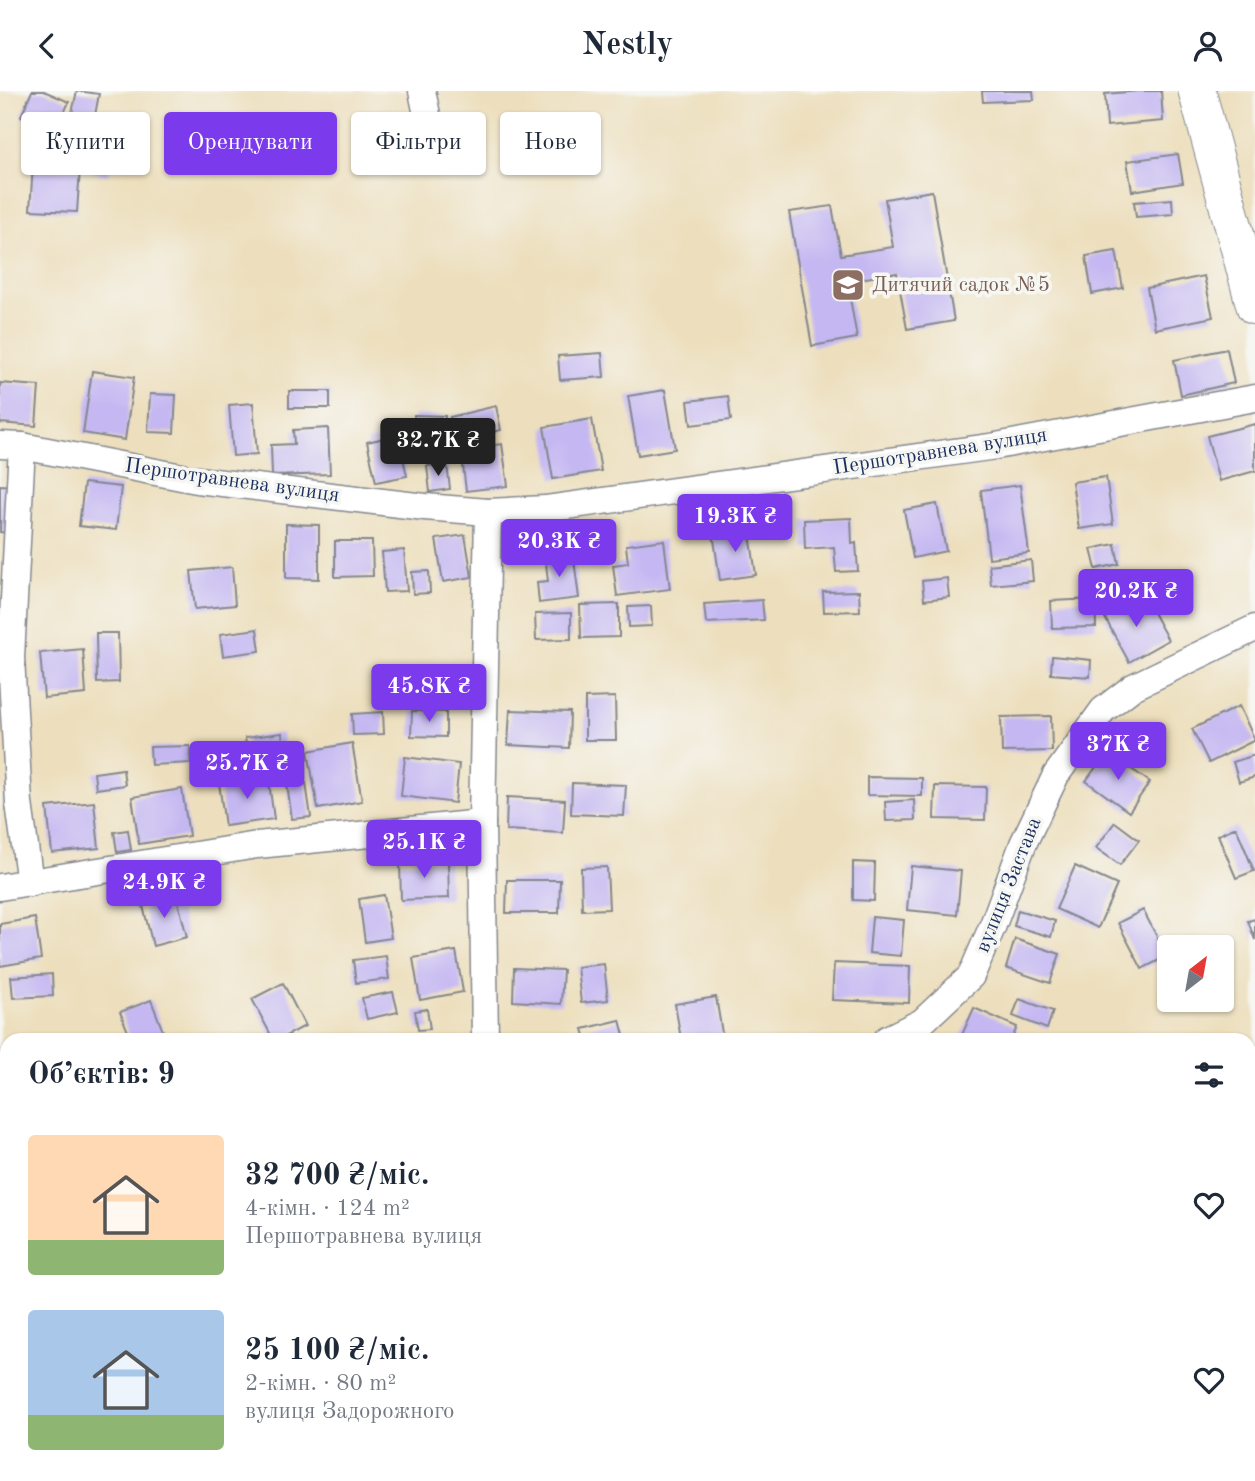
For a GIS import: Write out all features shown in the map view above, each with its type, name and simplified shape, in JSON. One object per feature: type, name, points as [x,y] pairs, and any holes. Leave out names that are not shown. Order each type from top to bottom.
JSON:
[{"type":"main road","points":[[1197,91],[1255,306]]},
{"type":"street","points":[[422,91],[426,112]]},
{"type":"street","name":"Першотравнева вулиця","points":[[11,445],[197,480],[488,512],[544,509],[996,446],[1255,398]]},
{"type":"street","points":[[11,445],[11,657],[19,803],[30,883]]},
{"type":"street","points":[[485,1033],[482,823],[488,512]]},
{"type":"street","name":"вулиця Застава","points":[[899,1033],[922,1022],[971,976],[1023,845],[1056,775],[1102,710],[1133,687],[1255,628]]},
{"type":"street","points":[[0,887],[257,845],[482,823]]},
{"type":"building","points":[[32,91],[44,91],[69,102],[65,112],[23,112]]},
{"type":"building","points":[[77,91],[99,94],[96,112],[72,112]]},
{"type":"building","points":[[982,91],[1033,91],[1034,100],[983,102]]},
{"type":"building","points":[[1161,91],[1163,121],[1107,126],[1105,94]]},
{"type":"building","points":[[1178,154],[1183,183],[1132,191],[1127,161]]},
{"type":"building","points":[[32,175],[80,175],[77,212],[30,210]]},
{"type":"building","points":[[932,191],[954,321],[907,329],[897,273],[847,281],[857,338],[812,346],[789,212],[832,206],[841,255],[893,247],[885,199]]},
{"type":"building","points":[[1172,199],[1173,214],[1136,217],[1134,202]]},
{"type":"building","points":[[1116,251],[1123,288],[1092,294],[1086,256]]},
{"type":"building","points":[[1204,276],[1213,317],[1155,329],[1147,288]]},
{"type":"building","points":[[1227,349],[1234,383],[1181,395],[1174,360]]},
{"type":"building","points":[[602,353],[604,377],[560,380],[558,356]]},
{"type":"building","points":[[92,371],[134,377],[125,440],[83,433]]},
{"type":"building","points":[[0,383],[39,386],[36,426],[0,423]]},
{"type":"building","points":[[665,390],[675,449],[638,455],[628,396]]},
{"type":"building","points":[[289,391],[330,391],[330,408],[289,408]]},
{"type":"building","points":[[150,394],[176,395],[174,433],[148,432]]},
{"type":"building","points":[[728,396],[731,420],[691,425],[688,401]]},
{"type":"building","points":[[253,403],[257,454],[233,456],[229,405]]},
{"type":"building","points":[[496,406],[501,430],[455,441],[450,417]]},
{"type":"building","points":[[414,415],[445,416],[445,437],[414,437]]},
{"type":"building","points":[[592,419],[601,471],[553,479],[544,427]]},
{"type":"building","points":[[1255,424],[1255,471],[1219,481],[1207,436]]},
{"type":"building","points":[[328,428],[330,474],[272,476],[271,445],[294,444],[293,430]]},
{"type":"building","points":[[398,435],[407,476],[376,482],[367,442]]},
{"type":"building","points":[[502,444],[508,486],[466,491],[461,449]]},
{"type":"building","points":[[447,464],[450,489],[430,492],[427,466]]},
{"type":"building","points":[[1106,477],[1113,524],[1079,529],[1072,482]]},
{"type":"building","points":[[84,483],[121,487],[116,530],[79,526]]},
{"type":"building","points":[[0,485],[12,486],[9,533],[0,532]]},
{"type":"building","points":[[1020,485],[1029,553],[989,558],[981,490]]},
{"type":"building","points":[[937,504],[946,551],[913,558],[904,510]]},
{"type":"building","points":[[851,518],[852,544],[856,543],[858,571],[836,572],[834,547],[805,549],[804,520]]},
{"type":"building","points":[[286,524],[319,525],[319,579],[286,578]]},
{"type":"building","points":[[749,527],[756,575],[720,580],[713,533]]},
{"type":"building","points":[[465,535],[472,577],[443,582],[436,539]]},
{"type":"building","points":[[664,540],[670,589],[617,596],[613,565],[628,563],[626,545]]},
{"type":"building","points":[[335,541],[372,541],[373,576],[335,577]]},
{"type":"building","points":[[1115,544],[1119,564],[1096,569],[1091,549]]},
{"type":"building","points":[[404,550],[407,591],[385,592],[382,552]]},
{"type":"building","points":[[573,552],[579,598],[539,603],[537,582],[548,581],[545,555]]},
{"type":"building","points":[[1031,560],[1033,581],[991,585],[989,565]]},
{"type":"building","points":[[232,567],[235,605],[195,609],[191,571]]},
{"type":"building","points":[[429,571],[430,593],[413,594],[412,572]]},
{"type":"building","points":[[947,578],[949,597],[924,600],[922,581]]},
{"type":"building","points":[[859,591],[860,611],[824,612],[823,592]]},
{"type":"building","points":[[1144,596],[1168,640],[1129,662],[1105,618]]},
{"type":"building","points":[[1095,599],[1096,627],[1052,628],[1051,601]]},
{"type":"building","points":[[762,600],[764,620],[706,623],[704,604]]},
{"type":"building","points":[[619,604],[619,637],[581,638],[580,605]]},
{"type":"building","points":[[651,606],[652,626],[629,627],[628,607]]},
{"type":"building","points":[[571,613],[571,639],[536,640],[535,614]]},
{"type":"building","points":[[257,629],[260,651],[223,656],[220,634]]},
{"type":"building","points":[[96,633],[118,633],[119,682],[97,683]]},
{"type":"building","points":[[83,649],[86,694],[44,698],[40,653]]},
{"type":"building","points":[[1052,656],[1091,660],[1090,677],[1051,674]]},
{"type":"building","points":[[390,685],[450,686],[450,705],[390,704]]},
{"type":"building","points":[[615,697],[616,740],[585,740],[585,698]]},
{"type":"building","points":[[1239,706],[1255,740],[1209,763],[1192,729]]},
{"type":"building","points":[[510,710],[570,712],[569,748],[508,745]]},
{"type":"building","points":[[412,711],[446,712],[446,737],[411,736]]},
{"type":"building","points":[[383,712],[384,734],[353,735],[352,714]]},
{"type":"building","points":[[1051,716],[1052,751],[1002,752],[1001,717]]},
{"type":"building","points":[[282,733],[284,752],[248,757],[245,738]]},
{"type":"building","points":[[352,743],[362,801],[318,809],[308,751]]},
{"type":"building","points":[[190,746],[191,763],[151,765],[150,747]]},
{"type":"building","points":[[1107,752],[1150,782],[1129,812],[1086,781]]},
{"type":"building","points":[[1255,755],[1255,777],[1239,782],[1233,762]]},
{"type":"building","points":[[405,757],[459,764],[455,803],[401,796]]},
{"type":"building","points":[[123,769],[125,785],[96,789],[94,773]]},
{"type":"building","points":[[268,775],[274,819],[225,826],[219,783]]},
{"type":"building","points":[[867,777],[922,778],[922,796],[867,795]]},
{"type":"building","points":[[306,783],[311,817],[292,819],[287,785]]},
{"type":"building","points":[[572,783],[626,785],[624,816],[571,814]]},
{"type":"building","points":[[935,786],[986,787],[985,820],[934,819]]},
{"type":"building","points":[[182,789],[189,836],[139,844],[132,797]]},
{"type":"building","points":[[507,797],[565,800],[563,833],[506,830]]},
{"type":"building","points":[[914,800],[915,820],[886,821],[885,802]]},
{"type":"building","points":[[94,802],[99,848],[52,853],[47,807]]},
{"type":"building","points":[[1115,822],[1139,840],[1120,865],[1096,848]]},
{"type":"building","points":[[1236,827],[1254,871],[1236,878],[1218,835]]},
{"type":"building","points":[[128,830],[131,850],[117,852],[114,832]]},
{"type":"building","points":[[448,861],[449,898],[401,900],[400,862]]},
{"type":"building","points":[[853,862],[875,863],[874,901],[853,900]]},
{"type":"building","points":[[911,866],[961,871],[957,915],[907,910]]},
{"type":"building","points":[[1075,866],[1117,885],[1098,928],[1056,909]]},
{"type":"building","points":[[607,867],[609,909],[582,910],[581,868]]},
{"type":"building","points":[[507,880],[560,880],[559,913],[506,913]]},
{"type":"building","points":[[176,894],[187,937],[153,946],[142,902]]},
{"type":"building","points":[[384,895],[391,938],[365,942],[359,899]]},
{"type":"building","points":[[1018,910],[1055,921],[1051,937],[1014,926]]},
{"type":"building","points":[[1143,910],[1157,937],[1157,961],[1142,969],[1118,923]]},
{"type":"building","points":[[872,917],[904,920],[901,956],[869,953]]},
{"type":"building","points":[[35,918],[41,959],[0,966],[0,924]]},
{"type":"building","points":[[1255,919],[1255,940],[1248,921]]},
{"type":"building","points":[[1015,939],[1060,954],[1050,983],[1006,968]]},
{"type":"building","points":[[456,951],[463,992],[420,1000],[413,958]]},
{"type":"building","points":[[386,956],[389,979],[356,983],[353,960]]},
{"type":"building","points":[[834,963],[910,966],[909,1003],[832,1000]]},
{"type":"building","points":[[604,964],[608,1000],[581,1003],[577,967]]},
{"type":"building","points":[[514,968],[563,970],[561,1004],[513,1001]]},
{"type":"building","points":[[52,974],[53,996],[13,998],[11,977]]},
{"type":"building","points":[[283,983],[305,1026],[292,1033],[270,1033],[252,999]]},
{"type":"building","points":[[393,992],[398,1012],[367,1019],[362,998]]},
{"type":"building","points":[[716,997],[722,1033],[680,1033],[675,1004]]},
{"type":"building","points":[[1019,999],[1053,1011],[1047,1029],[1013,1016]]},
{"type":"building","points":[[151,1000],[164,1033],[129,1033],[120,1012]]},
{"type":"building","points":[[974,1008],[1017,1027],[1014,1033],[963,1033]]},
{"type":"building","points":[[427,1009],[430,1029],[418,1030],[415,1011]]},
{"type":"building","points":[[620,1020],[623,1033],[584,1033],[583,1029]]},
{"type":"place","name":"Дитячий садок №5","points":[[848,285]]}]
